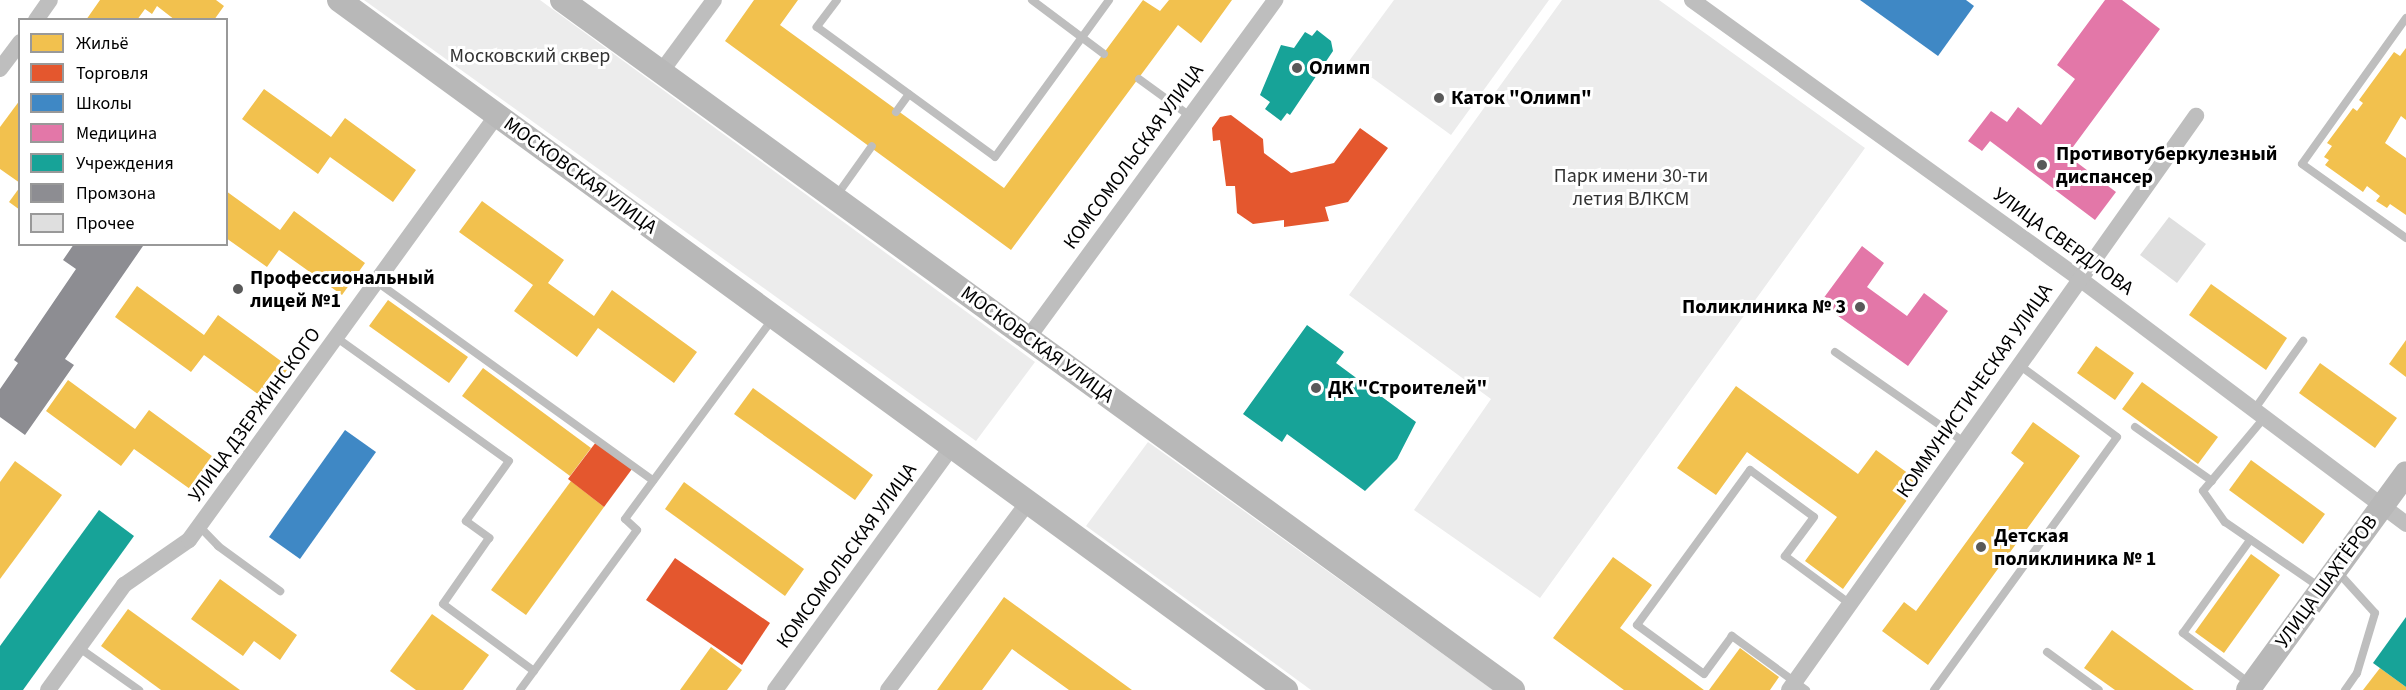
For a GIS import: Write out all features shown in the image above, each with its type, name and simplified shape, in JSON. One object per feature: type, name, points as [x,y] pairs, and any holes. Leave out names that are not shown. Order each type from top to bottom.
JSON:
[{"type":"main road","name":"МОСКОВСКАЯ УЛИЦА","points":[[339,0],[952,446],[1264,679],[1286,690]]},
{"type":"main road","name":"МОСКОВСКАЯ УЛИЦА","points":[[562,0],[1513,690]]},
{"type":"main road","name":"УЛИЦА ШАХТЁРОВ","points":[[2250,688],[2406,473]]},
{"type":"street","points":[[37,18],[50,0]]},
{"type":"street","points":[[661,72],[714,0]]},
{"type":"street","name":"КОМСОМОЛЬСКАЯ УЛИЦА","points":[[1028,338],[1275,0]]},
{"type":"street","name":"УЛИЦА СВЕРДЛОВА","points":[[1692,0],[2080,279],[2406,525]]},
{"type":"street","points":[[0,69],[18,45]]},
{"type":"street","name":"УЛИЦА ДЗЕРЖИНСКОГО","points":[[48,690],[124,585],[189,540],[497,115]]},
{"type":"street","name":"КОММУНИСТИЧЕСКАЯ УЛИЦА","points":[[1796,687],[1850,604],[2196,116]]},
{"type":"street","name":"КОМСОМОЛЬСКАЯ УЛИЦА","points":[[775,690],[952,446]]},
{"type":"street","points":[[888,690],[1028,502]]},
{"type":"lane","points":[[837,0],[817,27],[995,157],[1109,0]]},
{"type":"lane","points":[[1032,0],[1104,54]]},
{"type":"lane","points":[[2406,18],[2302,164],[2406,238]]},
{"type":"lane","points":[[1139,79],[1190,116]]},
{"type":"lane","points":[[896,112],[909,94]]},
{"type":"lane","points":[[835,198],[872,146]]},
{"type":"lane","points":[[377,282],[653,480]]},
{"type":"lane","points":[[519,690],[637,530],[625,519],[774,316]]},
{"type":"lane","points":[[337,338],[509,461],[466,521],[489,538],[442,604],[534,671]]},
{"type":"lane","points":[[2303,341],[2259,414],[2204,491],[2224,522],[2250,540],[2329,579],[2375,613],[2357,673],[2345,690]]},
{"type":"lane","points":[[1835,352],[1964,442]]},
{"type":"lane","points":[[1934,690],[2117,437],[2019,365]]},
{"type":"lane","points":[[2135,427],[2212,482]]},
{"type":"lane","points":[[1796,687],[1732,636],[1704,674],[1637,625],[1750,470],[1814,517],[1785,556],[1850,604]]},
{"type":"lane","points":[[199,526],[218,546],[280,591]]},
{"type":"lane","points":[[2250,540],[2183,633],[2250,688]]},
{"type":"lane","points":[[78,647],[139,690]]},
{"type":"lane","points":[[2047,652],[2099,690]]},
{"type":"green space","name":"Московский сквер","points":[[364,0],[540,0],[1035,362],[976,441]]},
{"type":"green space","name":"Каток \"Олимп\"","points":[[1394,0],[1549,0],[1451,135],[1349,61]]},
{"type":"green space","name":"Парк имени 30-ти летия ВЛКСМ","points":[[1562,0],[1659,0],[1865,148],[1540,598],[1414,510],[1491,399],[1349,295]]},
{"type":"green space","points":[[1148,442],[1493,690],[1311,690],[1086,526]]},
{"type":"building: Жильё","points":[[100,0],[216,0],[224,6],[215,18],[172,18],[157,6],[152,14],[145,9],[138,18],[87,18]]},
{"type":"building: Жильё","points":[[754,0],[798,0],[780,25],[1004,188],[1143,0],[1160,11],[1169,0],[1232,0],[1201,43],[1178,25],[1011,250],[725,41]]},
{"type":"building: Жильё","points":[[2406,48],[2406,120],[2401,116],[2385,143],[2406,158],[2406,215],[2390,204],[2387,208],[2376,201],[2380,196],[2367,186],[2363,192],[2325,165],[2329,160],[2324,157],[2332,146],[2327,143],[2353,108],[2357,111],[2363,103],[2359,100],[2394,52],[2400,56]]},
{"type":"building: Жильё","points":[[264,89],[331,137],[345,118],[416,170],[393,202],[330,157],[318,174],[242,119]]},
{"type":"building: Жильё","points":[[18,103],[18,182],[0,169],[0,127]]},
{"type":"building: Жильё","points":[[18,190],[18,209],[9,202]]},
{"type":"building: Жильё","points":[[228,192],[280,230],[294,211],[365,263],[342,295],[279,250],[267,267],[228,239]]},
{"type":"building: Жильё","points":[[482,201],[564,260],[548,283],[594,316],[612,290],[697,352],[674,383],[598,328],[577,357],[514,311],[533,285],[459,232]]},
{"type":"building: Жильё","points":[[2211,284],[2287,338],[2266,370],[2189,315]]},
{"type":"building: Жильё","points":[[137,286],[204,335],[218,315],[289,367],[266,400],[204,355],[191,372],[115,317]]},
{"type":"building: Жильё","points":[[388,300],[468,357],[449,383],[369,326]]},
{"type":"building: Жильё","points":[[2406,340],[2406,377],[2389,364]]},
{"type":"building: Жильё","points":[[2096,346],[2134,373],[2115,400],[2077,373]]},
{"type":"building: Жильё","points":[[2320,363],[2397,418],[2375,448],[2299,393]]},
{"type":"building: Жильё","points":[[483,368],[591,448],[570,476],[462,396]]},
{"type":"building: Жильё","points":[[68,380],[135,429],[149,410],[220,462],[197,494],[134,449],[121,466],[46,411]]},
{"type":"building: Жильё","points":[[2142,382],[2218,437],[2198,464],[2122,409]]},
{"type":"building: Жильё","points":[[1736,386],[1858,474],[1876,450],[1920,482],[1843,589],[1805,561],[1837,517],[1747,452],[1716,495],[1677,468]]},
{"type":"building: Жильё","points":[[753,388],[873,475],[855,500],[734,414]]},
{"type":"building: Жильё","points":[[2033,422],[2080,456],[1928,665],[1882,631],[1904,602],[1916,611],[2024,463],[2011,453]]},
{"type":"building: Жильё","points":[[2251,460],[2325,514],[2303,544],[2229,490]]},
{"type":"building: Жильё","points":[[15,461],[62,495],[0,579],[0,482]]},
{"type":"building: Жильё","points":[[571,481],[604,507],[526,615],[491,590]]},
{"type":"building: Жильё","points":[[684,482],[804,569],[785,596],[665,509]]},
{"type":"building: Жильё","points":[[2251,554],[2280,575],[2224,653],[2195,632]]},
{"type":"building: Жильё","points":[[1613,557],[1652,585],[1620,628],[1704,690],[1624,690],[1553,638]]},
{"type":"building: Жильё","points":[[220,579],[297,635],[280,660],[254,641],[243,656],[191,619]]},
{"type":"building: Жильё","points":[[1004,597],[1132,690],[1069,690],[1012,649],[982,690],[937,690]]},
{"type":"building: Жильё","points":[[128,609],[240,690],[161,690],[101,646]]},
{"type":"building: Жильё","points":[[432,614],[489,655],[463,690],[416,690],[390,671]]},
{"type":"building: Жильё","points":[[2112,630],[2194,690],[2115,690],[2084,668]]},
{"type":"building: Жильё","points":[[711,647],[742,670],[727,690],[680,690]]},
{"type":"building: Жильё","points":[[1740,648],[1779,677],[1770,690],[1709,690]]},
{"type":"building: Жильё","points":[[2380,668],[2406,687],[2406,690],[2363,690]]},
{"type":"building: Торговля","points":[[1231,115],[1263,139],[1264,153],[1291,173],[1334,163],[1360,128],[1388,148],[1348,202],[1325,207],[1329,221],[1284,227],[1284,220],[1253,224],[1237,213],[1235,186],[1226,186],[1220,140],[1213,141],[1212,128],[1220,117]]},
{"type":"building: Торговля","points":[[596,442],[632,469],[604,507],[568,479]]},
{"type":"building: Торговля","points":[[675,558],[770,623],[742,665],[646,600]]},
{"type":"building: Школы","points":[[1860,0],[1966,0],[1974,6],[1938,56]]},
{"type":"building: Школы","points":[[345,430],[376,452],[300,559],[269,537]]},
{"type":"building: Медицина","points":[[2105,0],[2122,0],[2160,29],[2067,155],[2116,192],[2095,220],[1990,141],[1982,151],[1968,141],[1991,111],[2007,122],[2018,107],[2041,125],[2075,79],[2057,65]]},
{"type":"building: Медицина","name":"Поликлиника № 3","points":[[1862,246],[1884,263],[1867,287],[1907,316],[1924,293],[1948,311],[1908,366],[1820,303]]},
{"type":"building: Учреждения","name":"Олимп","points":[[1317,30],[1331,41],[1333,51],[1290,115],[1287,113],[1281,121],[1265,109],[1270,102],[1260,95],[1281,45],[1294,48],[1305,32],[1312,36]]},
{"type":"building: Учреждения","name":"ДК \"Строителей\"","points":[[1307,325],[1344,352],[1336,363],[1416,422],[1397,459],[1365,491],[1287,434],[1282,442],[1243,414]]},
{"type":"building: Учреждения","points":[[99,510],[134,536],[23,690],[0,690],[0,646]]},
{"type":"building: Учреждения","points":[[2406,617],[2406,687],[2373,663]]},
{"type":"building: Промзона","points":[[73,246],[143,246],[65,359],[74,365],[25,435],[0,417],[0,389],[18,363],[14,360],[76,269],[63,260]]},
{"type":"building: Прочее","points":[[2169,217],[2206,244],[2177,283],[2140,255]]},
{"type":"place","name":"Олимп","points":[[1297,68]]},
{"type":"place","name":"Каток \"Олимп\"","points":[[1439,98]]},
{"type":"place","name":"Противотуберкулезный диспансер","points":[[2042,165]]},
{"type":"place","name":"Профессиональный лицей №1","points":[[238,289]]},
{"type":"place","name":"Поликлиника № 3","points":[[1860,307]]},
{"type":"place","name":"ДК \"Строителей\"","points":[[1316,388]]},
{"type":"place","name":"Детская поликлиника № 1","points":[[1981,547]]}]
